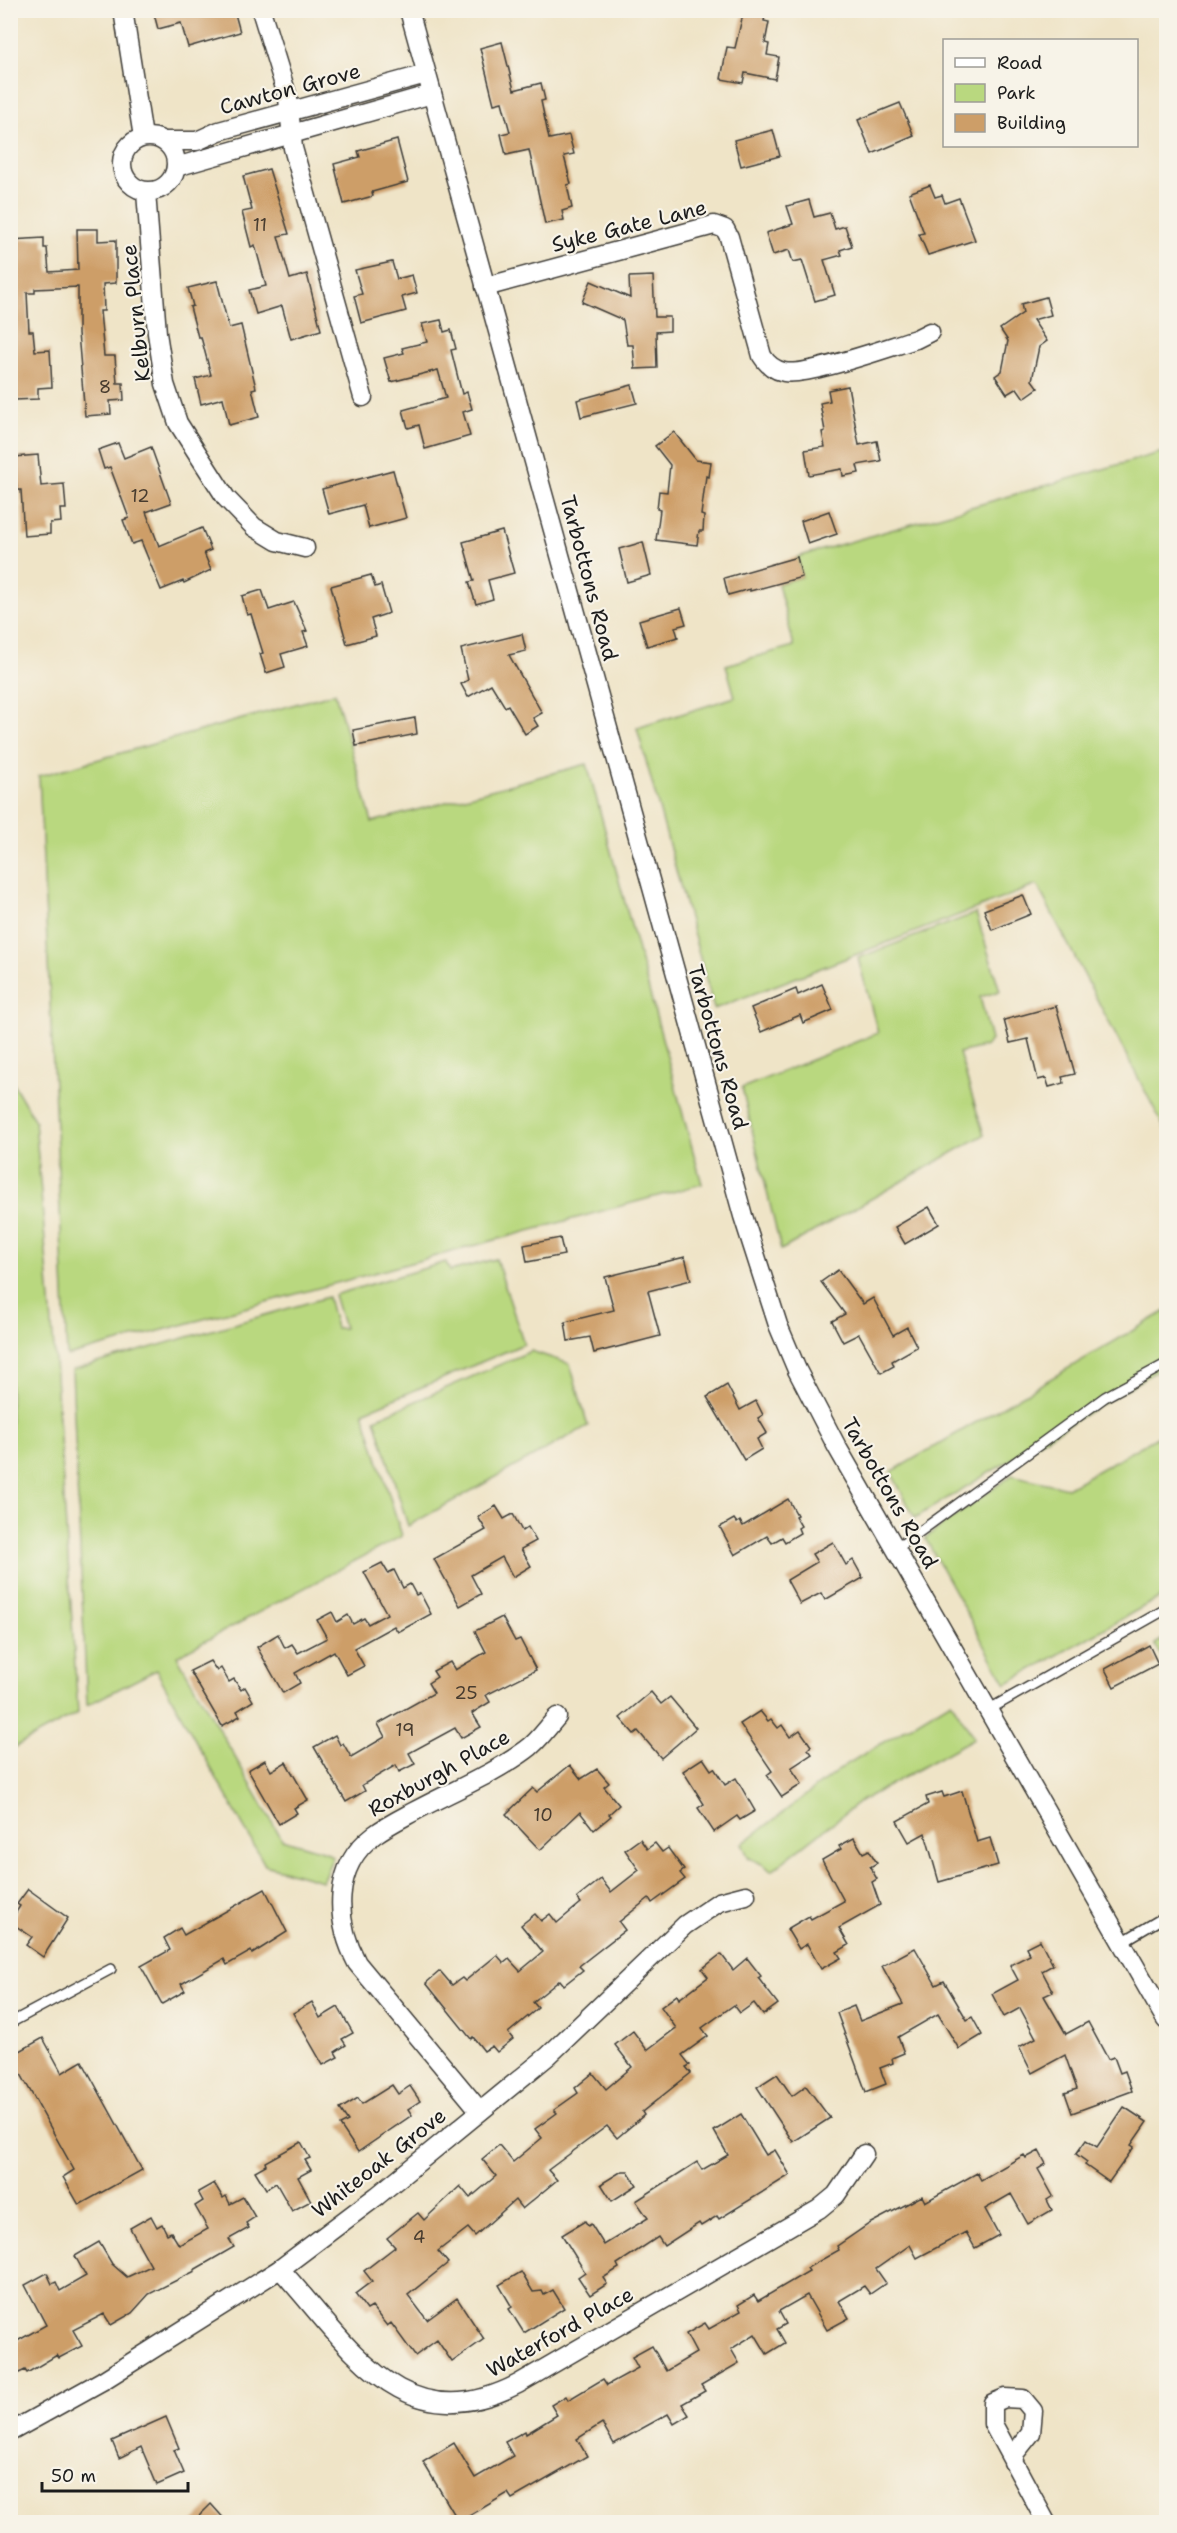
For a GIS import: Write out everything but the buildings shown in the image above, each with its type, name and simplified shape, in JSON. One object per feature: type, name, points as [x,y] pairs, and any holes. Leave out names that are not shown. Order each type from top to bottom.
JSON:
[{"type":"street","points":[[123,10],[143,137]]},
{"type":"street","points":[[261,10],[288,98],[291,135],[363,397]]},
{"type":"street","name":"Tarbottons Road","points":[[409,10],[695,1049],[768,1298],[797,1370],[814,1404],[1167,2020]]},
{"type":"street","name":"Cawton Grove","points":[[165,141],[197,141],[219,131],[426,74]]},
{"type":"street","name":"Cawton Grove","points":[[176,167],[432,94]]},
{"type":"street","points":[[143,137],[155,137],[165,141],[173,150],[176,167],[173,177],[166,185],[146,192],[134,188],[125,178],[121,166],[123,153],[131,142],[143,137]]},
{"type":"street","name":"Kelburn Place","points":[[146,192],[157,333],[165,384],[178,423],[226,498],[254,527],[277,541],[305,548]]},
{"type":"street","name":"Syke Gate Lane","points":[[485,287],[714,225],[725,229],[729,237],[762,356],[774,368],[783,372],[803,372],[915,339],[930,332]]},
{"type":"street","name":"Roxburgh Place","points":[[480,2111],[357,1963],[347,1944],[342,1926],[341,1891],[351,1860],[373,1835],[527,1749],[557,1717]]},
{"type":"street","name":"Whiteoak Grove","points":[[10,2432],[102,2380],[280,2269],[377,2196],[573,2033],[685,1925],[719,1902],[746,1895]]},
{"type":"street","name":"Waterford Place","points":[[280,2269],[357,2356],[380,2377],[401,2391],[418,2398],[447,2403],[476,2402],[496,2396],[518,2384],[819,2209],[836,2195],[864,2154]]},
{"type":"street","points":[[1013,2462],[1015,2453],[1031,2433],[1033,2412],[1023,2399],[1005,2398],[993,2403],[993,2424],[1013,2462],[1046,2523]]},
{"type":"lane","points":[[896,1549],[1105,1397],[1167,1364]]},
{"type":"lane","points":[[988,1710],[1167,1609]]},
{"type":"lane","points":[[1122,1942],[1167,1916]]},
{"type":"lane","points":[[10,2023],[111,1969]]},
{"type":"green space","points":[[1166,451],[1166,1131],[1037,885],[714,1009],[637,728],[735,697],[726,665],[794,646],[778,584],[802,577],[797,557]]},
{"type":"green space","points":[[335,693],[372,822],[587,764],[702,1184],[67,1356],[39,776]]},
{"type":"green space","points":[[976,913],[1000,991],[980,997],[991,1040],[986,1046],[959,1053],[984,1135],[781,1250],[742,1088],[878,1033],[858,958]]},
{"type":"green space","points":[[10,1078],[35,1121],[55,1361],[78,1713],[11,1749]]},
{"type":"green space","points":[[496,1259],[524,1344],[363,1412],[402,1536],[177,1656],[282,1839],[326,1852],[333,1857],[322,1881],[265,1865],[156,1670],[87,1705],[72,1370],[328,1297],[336,1328],[344,1328],[334,1295],[446,1262],[450,1271]]},
{"type":"green space","points":[[1166,1311],[1166,1365],[915,1518],[891,1472]]},
{"type":"green space","points":[[531,1351],[570,1364],[588,1426],[408,1526],[375,1419]]},
{"type":"green space","points":[[1166,1432],[1166,1594],[1006,1684],[925,1538],[1012,1475],[1067,1488]]},
{"type":"green space","points":[[1166,1637],[1166,1664],[1155,1644]]},
{"type":"green space","points":[[951,1701],[974,1738],[861,1801],[771,1871],[749,1858],[742,1844],[844,1766]]}]
